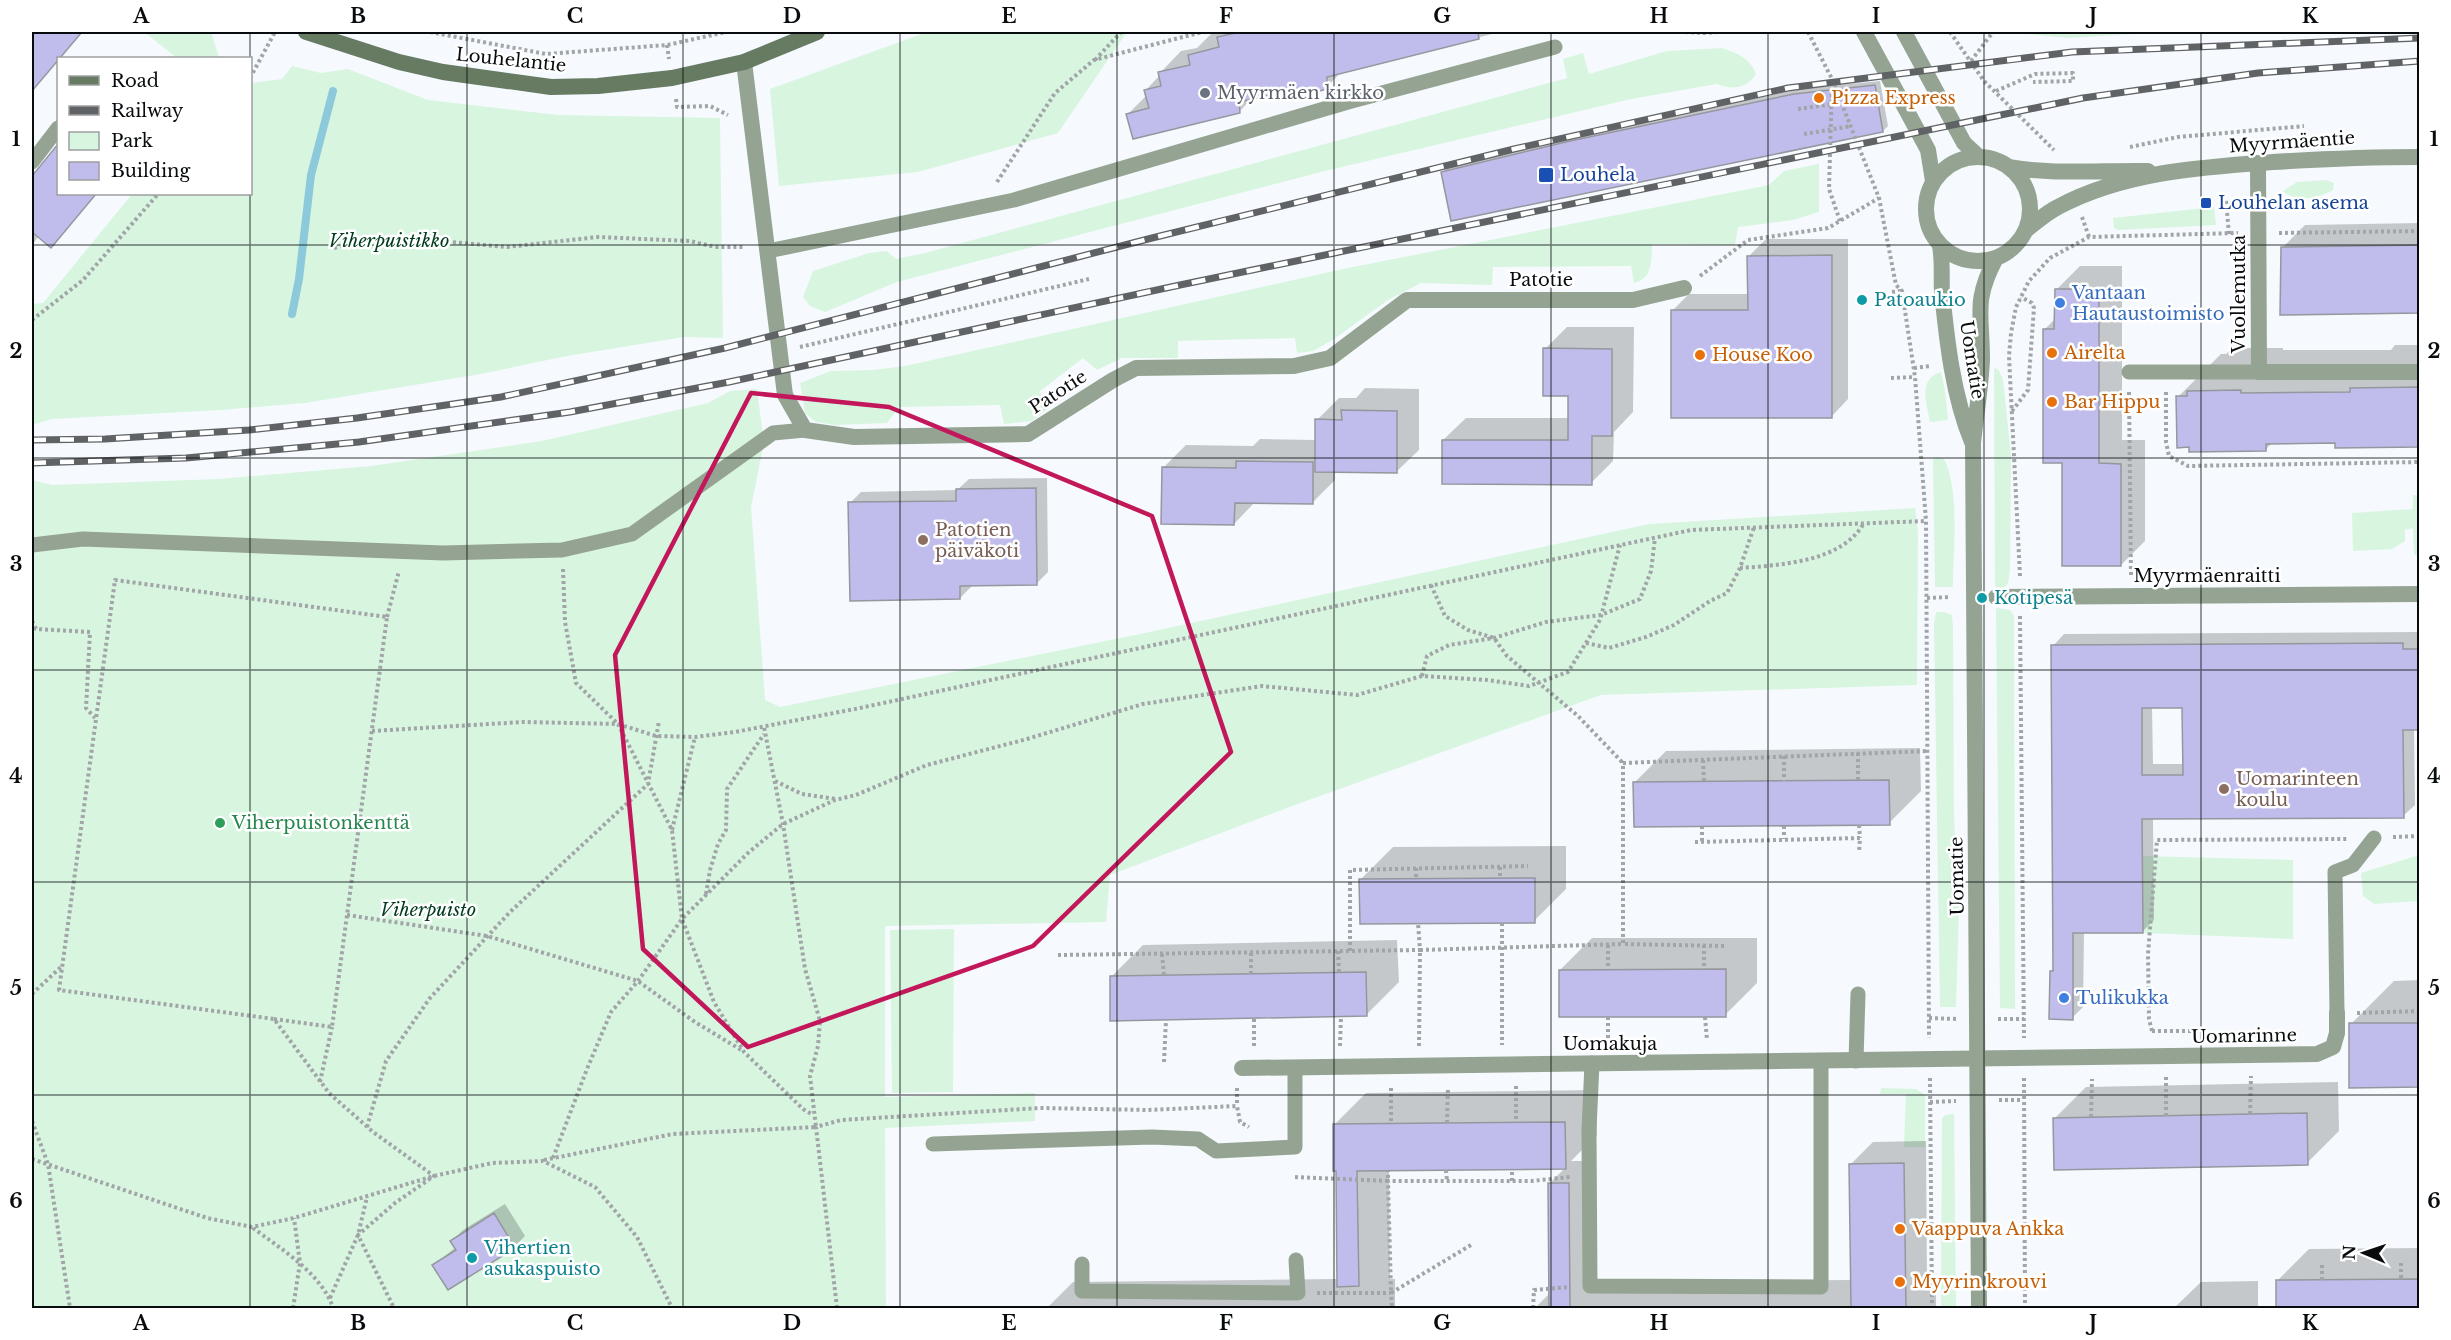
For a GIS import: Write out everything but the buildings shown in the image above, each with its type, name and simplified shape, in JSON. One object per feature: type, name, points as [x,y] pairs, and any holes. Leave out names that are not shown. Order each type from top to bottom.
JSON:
[{"type":"main road","name":"Louhelantie","points":[[306,32],[399,63],[497,81],[562,87],[598,86],[672,78],[744,62],[817,32]]},
{"type":"street","points":[[1864,32],[1928,150],[1933,182]]},
{"type":"street","points":[[1904,32],[1964,143],[1979,157]]},
{"type":"street","points":[[744,62],[785,395],[805,430]]},
{"type":"street","points":[[1979,157],[1999,161],[2020,179],[2028,195],[2030,216],[2025,231],[2007,253],[1978,262],[1964,260],[1940,246],[1930,231],[1925,215],[1926,197],[1941,171],[1965,158],[1979,157]]},
{"type":"street","name":"Myyrmäentie","points":[[2008,167],[2032,171],[2167,172],[2258,163],[2420,157]]},
{"type":"street","name":"Vuollemutka","points":[[2258,163],[2259,372],[2420,372]]},
{"type":"street","name":"Myyrmäentie","points":[[2025,231],[2050,212],[2074,199],[2167,172]]},
{"type":"street","name":"Uomatie","points":[[1940,246],[1943,265],[1942,288],[1949,342],[1962,418],[1972,443]]},
{"type":"street","name":"Uomatie","points":[[1979,1308],[1972,443],[1982,359],[1980,304],[1982,286],[1996,258]]},
{"type":"street","name":"Patotie","points":[[805,430],[855,436],[1028,434],[1136,368],[1294,366],[1330,358],[1407,300],[1633,300],[1684,288]]},
{"type":"street","name":"Myyrmäenraitti","points":[[1995,597],[2420,594]]},
{"type":"street","name":"Uomarinne","points":[[1978,1060],[2317,1054],[2333,1047],[2337,1033],[2337,1013]]},
{"type":"street","name":"Uomakuja","points":[[1242,1068],[1978,1060]]},
{"type":"lane","points":[[768,251],[998,203],[1348,102],[1555,47]]},
{"type":"lane","points":[[32,162],[57,129]]},
{"type":"lane","points":[[2129,372],[2259,372]]},
{"type":"lane","points":[[32,545],[83,539],[443,553],[562,550],[632,534],[772,433],[805,430]]},
{"type":"lane","name":"Uomarinne","points":[[2337,1013],[2335,872],[2353,865],[2374,838]]},
{"type":"lane","points":[[1856,1061],[1858,994]]},
{"type":"lane","points":[[1592,1064],[1589,1175],[1590,1286],[1821,1287],[1821,1062]]},
{"type":"lane","points":[[933,1144],[1152,1137],[1198,1139],[1215,1151],[1294,1147],[1295,1068]]},
{"type":"lane","points":[[1082,1264],[1082,1291],[1298,1293],[1296,1260]]},
{"type":"path","points":[[252,74],[275,32]]},
{"type":"path","points":[[430,32],[546,54],[667,45],[726,32]]},
{"type":"path","points":[[998,203],[996,183],[1055,93],[1094,60],[1121,32]]},
{"type":"path","points":[[1094,60],[1202,32]]},
{"type":"path","points":[[1684,32],[1718,32]]},
{"type":"path","points":[[1808,32],[1832,79],[1879,198],[1896,285],[1902,291],[1915,377],[1926,520],[1932,1308]]},
{"type":"path","points":[[1950,32],[1984,81],[2057,153],[2065,172]]},
{"type":"path","points":[[1971,60],[1994,32]]},
{"type":"path","points":[[1996,91],[2036,74],[2073,73],[2073,81],[2033,82]]},
{"type":"path","points":[[672,78],[677,107],[710,106],[727,114],[731,121]]},
{"type":"path","points":[[1832,79],[1829,189],[1840,221]]},
{"type":"path","points":[[1798,109],[1841,103]]},
{"type":"path","points":[[1804,134],[1851,126]]},
{"type":"path","points":[[2156,140],[2304,126]]},
{"type":"path","points":[[32,320],[84,280],[157,195]]},
{"type":"path","points":[[1684,288],[1748,240],[1828,228],[1879,198]]},
{"type":"path","points":[[2025,1308],[2020,596],[2011,333],[2021,297],[2029,281],[2050,258],[2089,237],[2074,199]]},
{"type":"path","points":[[2226,201],[2229,234]]},
{"type":"path","points":[[334,248],[360,241],[429,240],[507,247],[598,237],[638,237],[690,241],[716,247],[746,247],[747,258]]},
{"type":"path","points":[[779,352],[1089,279]]},
{"type":"path","points":[[1892,292],[1902,291]]},
{"type":"path","points":[[2012,411],[2025,397],[2030,385],[2034,308],[2032,303],[2021,297]]},
{"type":"path","points":[[2129,372],[2131,596]]},
{"type":"path","points":[[2166,372],[2166,442],[2169,456],[2188,466],[2420,462]]},
{"type":"path","points":[[1891,378],[1915,377]]},
{"type":"path","points":[[372,730],[524,722],[618,724],[656,736],[695,737],[860,708],[1691,530],[1926,520]]},
{"type":"path","points":[[1740,568],[1782,565],[1823,554],[1857,536],[1864,523]]},
{"type":"path","points":[[1586,643],[1609,648],[1646,637],[1674,625],[1710,601],[1727,593],[1740,568],[1755,527]]},
{"type":"path","points":[[1422,676],[1427,656],[1449,645],[1494,639],[1546,622],[1601,615],[1640,599],[1652,572],[1655,537]]},
{"type":"path","points":[[553,1158],[611,1012],[638,981],[682,919],[749,852],[783,824],[837,799],[856,795],[927,765],[1027,739],[1143,704],[1262,686],[1357,695],[1422,676],[1487,680],[1529,686],[1568,672],[1601,615],[1620,545]]},
{"type":"path","points":[[562,550],[565,621],[576,683],[618,724],[672,830]]},
{"type":"path","points":[[320,1082],[332,1027],[387,617],[404,552]]},
{"type":"path","points":[[332,1027],[59,990],[62,966],[114,580],[387,617]]},
{"type":"path","points":[[1431,585],[1445,616],[1468,630],[1494,639],[1507,656],[1578,716],[1623,763],[1623,944]]},
{"type":"path","points":[[1927,598],[1951,597]]},
{"type":"path","points":[[32,621],[36,629],[90,632],[86,708],[96,718]]},
{"type":"path","points":[[367,1127],[386,1061],[430,998],[510,912],[648,784],[659,721]]},
{"type":"path","points":[[32,1160],[207,1218],[252,1227],[294,1218],[434,1176],[492,1163],[543,1161],[673,1134],[816,1127],[810,1076],[818,1046],[820,1021],[805,969],[783,824],[764,726]]},
{"type":"path","points":[[706,895],[710,870],[718,844],[726,830],[727,789],[765,733]]},
{"type":"path","points":[[695,737],[672,830],[682,919],[714,1002],[744,1052]]},
{"type":"path","points":[[1623,763],[1928,751]]},
{"type":"path","points":[[1858,753],[1858,780]]},
{"type":"path","points":[[1784,756],[1784,781]]},
{"type":"path","points":[[1703,760],[1704,782]]},
{"type":"path","points":[[774,781],[802,794],[837,799]]},
{"type":"path","points":[[1858,852],[1859,825]]},
{"type":"path","points":[[1784,826],[1784,839]]},
{"type":"path","points":[[1702,827],[1702,841]]},
{"type":"path","points":[[2148,1037],[2152,1031],[2149,1019],[2148,954],[2157,840],[2420,836]]},
{"type":"path","points":[[1695,842],[1860,838]]},
{"type":"path","points":[[1350,951],[1350,870],[1528,866]]},
{"type":"path","points":[[1500,867],[1500,878]]},
{"type":"path","points":[[1416,868],[1416,878]]},
{"type":"path","points":[[347,915],[487,936],[638,981],[695,1022],[744,1052],[813,1115]]},
{"type":"path","points":[[1418,923],[1420,950],[1418,1065]]},
{"type":"path","points":[[1502,923],[1502,1064]]},
{"type":"path","points":[[1058,955],[1420,950],[1623,944],[1724,945]]},
{"type":"path","points":[[1608,945],[1608,969]]},
{"type":"path","points":[[1704,945],[1704,969]]},
{"type":"path","points":[[1338,951],[1340,972]]},
{"type":"path","points":[[1251,952],[1251,974]]},
{"type":"path","points":[[1162,954],[1164,975]]},
{"type":"path","points":[[32,994],[62,966]]},
{"type":"path","points":[[2337,1013],[2420,1011]]},
{"type":"path","points":[[1340,1049],[1341,1016]]},
{"type":"path","points":[[1608,1017],[1608,1047]]},
{"type":"path","points":[[1705,1017],[1707,1046]]},
{"type":"path","points":[[1254,1018],[1254,1050]]},
{"type":"path","points":[[274,1019],[329,1094],[367,1127],[434,1176]]},
{"type":"path","points":[[1164,1062],[1166,1020]]},
{"type":"path","points":[[2152,1031],[2192,1031],[2201,1038]]},
{"type":"path","points":[[2250,1114],[2251,1075]]},
{"type":"path","points":[[2091,1117],[2092,1076]]},
{"type":"path","points":[[2166,1076],[2166,1116]]},
{"type":"path","points":[[1516,1085],[1516,1122]]},
{"type":"path","points":[[1391,1086],[1391,1123]]},
{"type":"path","points":[[1447,1123],[1448,1086]]},
{"type":"path","points":[[1213,1107],[1237,1106],[1240,1122],[1246,1127],[1256,1127]]},
{"type":"path","points":[[32,1121],[48,1164],[70,1308]]},
{"type":"path","points":[[543,1161],[595,1187],[637,1237],[672,1308]]},
{"type":"path","points":[[1512,1169],[1512,1181]]},
{"type":"path","points":[[1446,1170],[1447,1181]]},
{"type":"path","points":[[1388,1171],[1392,1308]]},
{"type":"path","points":[[1295,1177],[1388,1181],[1512,1181],[1589,1175]]},
{"type":"path","points":[[358,1235],[395,1203],[434,1176]]},
{"type":"path","points":[[330,1298],[358,1235],[367,1196]]},
{"type":"path","points":[[293,1308],[300,1263],[294,1218]]},
{"type":"path","points":[[252,1227],[300,1263],[330,1298],[333,1308]]},
{"type":"path","points":[[358,1235],[394,1308]]},
{"type":"path","points":[[1298,1293],[1391,1293],[1471,1245]]},
{"type":"path","points":[[2322,1262],[2322,1280]]},
{"type":"path","points":[[2401,1263],[2401,1279]]},
{"type":"path","points":[[1533,1308],[1534,1290],[1590,1286]]},
{"type":"highlighted area","points":[[751,393],[889,407],[1152,516],[1231,752],[1033,946],[748,1047],[643,949],[615,655]]},
{"type":"green space","points":[[144,32],[211,32],[219,57],[176,57]]},
{"type":"green space","points":[[927,32],[1127,32],[1058,133],[918,172],[779,186],[770,89]]},
{"type":"green space","points":[[2007,32],[2163,32],[2070,38]]},
{"type":"green space","points":[[1722,48],[1738,54],[1753,68],[1756,74],[1748,83],[1738,87],[1717,84],[1631,99],[1329,170],[897,282],[825,312],[810,306],[803,297],[813,271],[869,253],[887,251],[896,259],[925,253],[1567,78],[1563,59],[1583,53],[1589,74],[1667,51]]},
{"type":"green space","name":"Viherpuistikko","points":[[292,66],[321,73],[348,69],[428,100],[558,115],[720,118],[723,338],[684,337],[305,403],[52,419],[32,425],[32,304],[43,303],[131,195],[252,195],[252,83],[282,79]]},
{"type":"green space","points":[[1819,164],[1819,212],[1793,220],[1738,227],[1735,245],[1652,244],[1648,273],[1640,281],[1634,283],[1631,266],[1493,267],[1492,285],[1421,283],[1388,300],[1334,339],[1313,351],[1297,353],[1295,338],[1178,341],[1178,358],[1122,358],[1097,370],[1083,358],[1039,392],[1050,407],[1032,421],[1004,424],[1000,405],[899,407],[887,423],[835,425],[816,422],[805,413],[800,383],[831,371],[873,370],[905,366],[1343,269],[1769,185],[1784,171]]},
{"type":"green space","points":[[2326,180],[2334,183],[2333,190],[2315,197],[2294,197],[2283,191],[2297,182]]},
{"type":"green space","points":[[2214,207],[2216,225],[2118,230],[2114,228],[2113,218]]},
{"type":"green space","points":[[1994,368],[1998,369],[2003,379],[2011,456],[2010,570],[2008,584],[2002,589],[1996,589],[1995,585]]},
{"type":"green space","points":[[1941,372],[1948,420],[1930,422],[1926,386],[1934,375]]},
{"type":"green space","name":"Viherpuisto","points":[[757,389],[764,443],[751,507],[765,700],[780,707],[1145,633],[1649,524],[1915,508],[1918,531],[1917,685],[1601,695],[1295,805],[1110,875],[1106,922],[885,926],[885,1097],[1035,1093],[1035,1121],[885,1128],[886,1308],[32,1308],[32,480],[52,485],[219,479],[371,466],[542,441],[708,403],[730,391]]},
{"type":"green space","points":[[1937,457],[1944,459],[1949,472],[1954,503],[1953,587],[1935,587],[1933,459]]},
{"type":"green space","points":[[2413,495],[2419,495],[2419,555],[2414,555],[2413,528],[2405,530],[2405,541],[2392,549],[2353,551],[2352,513],[2413,509]]},
{"type":"green space","points":[[1996,608],[2010,610],[2014,616],[2015,1009],[2000,1008]]},
{"type":"green space","points":[[1936,612],[1952,615],[1953,628],[1954,819],[1959,909],[1956,1007],[1940,1007],[1934,624]]},
{"type":"green space","points":[[2419,855],[2419,901],[2374,904],[2363,896],[2361,873]]},
{"type":"green space","points":[[2143,856],[2293,860],[2293,939],[2143,933]]},
{"type":"green space","points":[[954,929],[953,1092],[892,1093],[890,930]]},
{"type":"green space","points":[[1881,1088],[1916,1089],[1925,1095],[1925,1147],[1904,1147],[1906,1094],[1880,1094]]},
{"type":"green space","points":[[1954,1114],[1956,1308],[1941,1308],[1942,1118],[1945,1115]]},
{"type":"waterway","points":[[292,314],[299,279],[311,175],[333,91]]},
{"type":"railway","points":[[32,440],[105,439],[249,430],[357,418],[501,397],[725,348],[1152,238],[1514,149],[1788,88],[2072,52],[2420,38]]},
{"type":"railway","points":[[32,463],[186,458],[359,442],[570,412],[729,382],[1180,285],[2083,98],[2258,73],[2420,61]]},
{"type":"place","name":"Myyrmäen kirkko","points":[[1205,93]]},
{"type":"place","name":"Pizza Express","points":[[1819,98]]},
{"type":"place","name":"Louhela","points":[[1546,175]]},
{"type":"place","name":"Louhelan asema","points":[[2206,203]]},
{"type":"place","name":"Patoaukio","points":[[1862,300]]},
{"type":"place","name":"Vantaan Hautaustoimisto","points":[[2060,303]]},
{"type":"place","name":"Airelta","points":[[2052,353]]},
{"type":"place","name":"House Koo","points":[[1700,355]]},
{"type":"place","name":"Bar Hippu","points":[[2052,402]]},
{"type":"place","name":"Patotien päiväkoti","points":[[923,540]]},
{"type":"place","name":"Kotipesä","points":[[1982,598]]},
{"type":"place","name":"Uomarinteen koulu","points":[[2224,789]]},
{"type":"place","name":"Viherpuistonkenttä","points":[[220,823]]},
{"type":"place","name":"Tulikukka","points":[[2064,998]]},
{"type":"place","name":"Vaappuva Ankka","points":[[1900,1229]]},
{"type":"place","name":"Vihertien asukaspuisto","points":[[472,1258]]},
{"type":"place","name":"Myyrin krouvi","points":[[1900,1282]]}]
